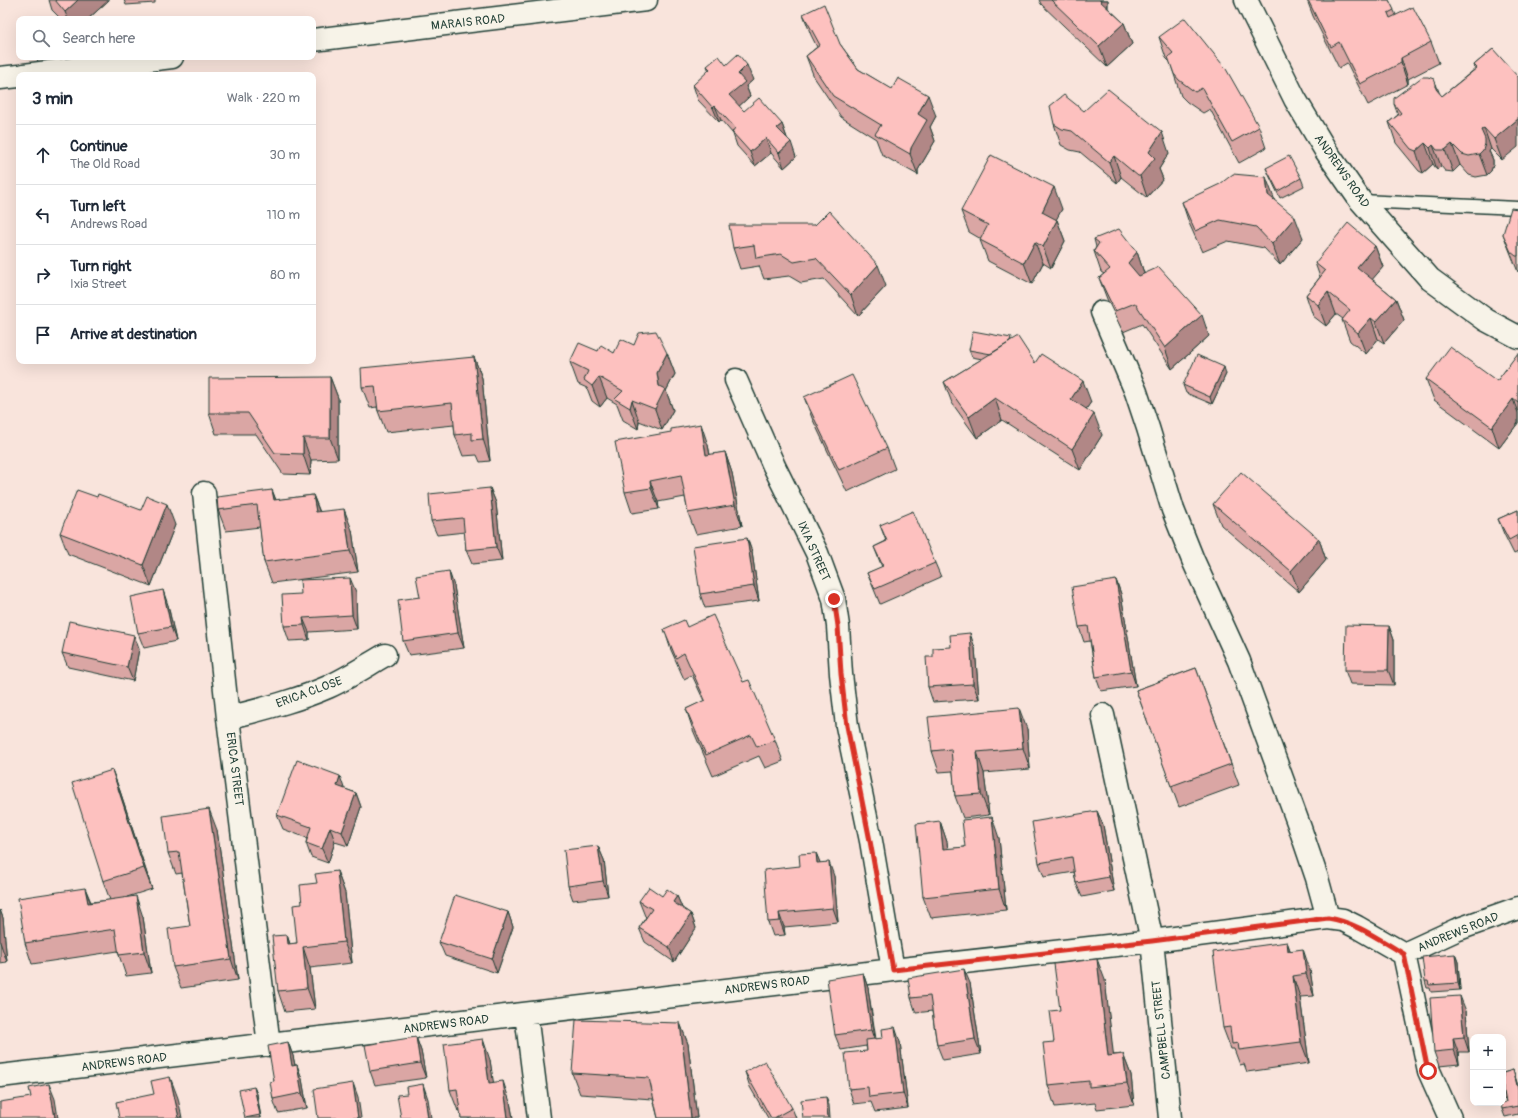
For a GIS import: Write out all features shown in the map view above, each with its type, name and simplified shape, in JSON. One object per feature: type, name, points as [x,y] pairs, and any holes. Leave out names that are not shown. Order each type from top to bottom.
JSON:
[{"type":"street","name":"MARAIS ROAD","points":[[316,40],[646,0]]},
{"type":"street","name":"ANDREWS ROAD","points":[[1246,0],[1295,99],[1326,151],[1360,200],[1430,279],[1486,320],[1518,337]]},
{"type":"street","points":[[49,72],[147,60]]},
{"type":"street","points":[[0,78],[16,76]]},
{"type":"street","points":[[1102,312],[1136,392],[1173,510],[1190,553],[1250,688],[1317,878],[1328,918]]},
{"type":"street","name":"IXIA STREET","points":[[736,380],[774,466],[817,553],[834,599],[838,626],[841,674],[847,726],[870,841],[893,970]]},
{"type":"street","name":"ERICA STREET","points":[[204,493],[228,718],[269,1045]]},
{"type":"street","name":"ERICA CLOSE","points":[[228,718],[301,698],[342,681],[385,655]]},
{"type":"street","name":"CAMPBELL STREET","points":[[1103,715],[1152,941],[1170,1118]]},
{"type":"street","name":"ANDREWS ROAD","points":[[0,1076],[893,970],[1152,941],[1328,918],[1343,920],[1404,954],[1456,930],[1518,908]]},
{"type":"street","points":[[1404,954],[1428,1071],[1450,1118]]},
{"type":"street","points":[[526,1014],[538,1118]]},
{"type":"lane","points":[[1360,200],[1518,208]]},
{"type":"building","points":[[55,0],[78,0],[65,12]]},
{"type":"building","points":[[1051,0],[1100,0],[1124,23],[1099,46]]},
{"type":"building","points":[[1308,0],[1389,0],[1394,10],[1388,13],[1390,18],[1413,7],[1431,42],[1401,58],[1401,63],[1360,84],[1339,42],[1331,47]]},
{"type":"building","points":[[824,4],[840,44],[858,69],[892,89],[898,78],[928,95],[918,114],[927,120],[911,148],[910,154],[875,134],[881,125],[833,96],[806,56],[820,45],[803,14]]},
{"type":"building","points":[[1185,18],[1226,69],[1259,127],[1232,142],[1202,88],[1195,92],[1179,80],[1174,74],[1168,57],[1173,53],[1159,37]]},
{"type":"building","points":[[1493,49],[1518,77],[1518,119],[1494,139],[1484,128],[1481,130],[1485,139],[1485,144],[1483,150],[1479,154],[1469,156],[1462,154],[1452,144],[1445,150],[1437,150],[1433,145],[1430,148],[1425,143],[1416,151],[1411,149],[1389,122],[1401,113],[1394,104],[1394,98],[1422,77],[1434,79],[1436,89],[1442,96],[1477,68],[1474,65]]},
{"type":"building","points":[[738,54],[747,65],[738,74],[745,82],[729,95],[744,111],[759,98],[782,124],[777,128],[791,142],[779,153],[766,138],[750,152],[732,132],[735,128],[715,106],[713,108],[693,85],[710,69],[707,66],[719,56],[726,65]]},
{"type":"building","points":[[1108,89],[1162,132],[1149,152],[1155,158],[1140,176],[1138,176],[1114,156],[1109,162],[1072,131],[1062,129],[1054,124],[1050,106],[1064,95],[1084,111]]},
{"type":"building","points":[[991,155],[1054,187],[1042,212],[1057,220],[1043,247],[1035,242],[1024,263],[980,240],[988,225],[961,211]]},
{"type":"building","points":[[1289,156],[1301,178],[1278,191],[1266,168]]},
{"type":"building","points":[[1233,174],[1266,177],[1268,195],[1295,217],[1272,244],[1256,227],[1220,220],[1195,231],[1182,202],[1220,184]]},
{"type":"building","points":[[1511,208],[1518,209],[1518,256],[1511,252],[1503,234]]},
{"type":"building","points":[[829,211],[878,265],[851,295],[816,258],[794,262],[781,254],[756,258],[754,245],[733,248],[729,225],[815,225]]},
{"type":"building","points":[[1348,223],[1375,246],[1357,267],[1396,299],[1376,322],[1371,318],[1358,333],[1342,320],[1350,310],[1328,292],[1318,305],[1306,295],[1325,271],[1315,263]]},
{"type":"building","points":[[1119,229],[1137,252],[1128,263],[1139,276],[1159,267],[1202,315],[1165,348],[1135,303],[1115,311],[1099,278],[1110,269],[1094,251],[1099,243],[1094,239]]},
{"type":"building","points":[[656,331],[667,353],[657,373],[659,386],[665,389],[655,409],[632,400],[630,408],[615,399],[623,391],[599,377],[592,386],[584,380],[588,371],[570,362],[579,343],[598,351],[601,345],[614,353],[621,339],[634,345],[639,333]]},
{"type":"building","points":[[973,331],[1011,338],[1010,342],[991,354],[969,350]]},
{"type":"building","points":[[1018,337],[1035,363],[1041,354],[1083,381],[1071,399],[1094,414],[1072,449],[995,398],[969,417],[944,382]]},
{"type":"building","points":[[1450,347],[1497,381],[1518,353],[1518,403],[1513,399],[1492,427],[1426,379]]},
{"type":"building","points":[[1197,355],[1224,367],[1210,397],[1183,385]]},
{"type":"building","points":[[474,357],[483,439],[472,440],[472,433],[455,435],[452,403],[378,411],[375,386],[362,387],[361,368]]},
{"type":"building","points":[[852,375],[887,448],[839,470],[804,397]]},
{"type":"building","points":[[330,377],[330,438],[303,438],[303,454],[275,453],[248,413],[209,413],[209,378]]},
{"type":"building","points":[[701,424],[706,455],[725,452],[735,505],[688,513],[681,475],[650,481],[651,488],[625,492],[615,442],[671,432],[671,429]]},
{"type":"building","points":[[1241,472],[1319,539],[1291,571],[1213,504]]},
{"type":"building","points":[[490,488],[496,547],[466,550],[463,518],[431,521],[429,494]]},
{"type":"building","points":[[77,490],[97,497],[98,494],[141,510],[147,496],[167,504],[143,565],[60,533]]},
{"type":"building","points":[[272,490],[274,500],[313,495],[316,512],[344,509],[350,551],[264,562],[257,505],[218,510],[217,497]]},
{"type":"building","points":[[1518,510],[1518,535],[1509,540],[1498,519]]},
{"type":"building","points":[[913,511],[935,563],[875,589],[867,573],[883,566],[874,547],[887,541],[880,525]]},
{"type":"building","points":[[747,538],[754,586],[700,594],[693,546]]},
{"type":"building","points":[[449,571],[458,633],[403,641],[398,600],[420,597],[416,576]]},
{"type":"building","points":[[350,578],[352,615],[303,618],[304,625],[284,626],[282,595],[301,594],[300,580]]},
{"type":"building","points":[[1116,580],[1131,671],[1096,677],[1088,626],[1079,627],[1072,587]]},
{"type":"building","points":[[163,590],[171,627],[138,633],[131,597]]},
{"type":"building","points":[[713,615],[743,682],[749,680],[775,740],[757,747],[751,735],[706,755],[686,709],[705,700],[684,653],[676,658],[664,629],[684,620],[687,627]]},
{"type":"building","points":[[69,621],[134,635],[127,667],[62,653]]},
{"type":"building","points":[[1346,625],[1389,626],[1388,670],[1345,670]]},
{"type":"building","points":[[970,633],[973,684],[928,687],[926,657],[933,657],[933,648],[951,647],[950,635]]},
{"type":"building","points":[[1196,668],[1231,764],[1171,786],[1136,690]]},
{"type":"building","points":[[1019,708],[1023,748],[977,752],[981,794],[955,796],[951,749],[932,751],[928,717]]},
{"type":"building","points":[[297,760],[340,776],[337,786],[356,793],[342,832],[330,827],[322,849],[306,843],[311,827],[277,815]]},
{"type":"building","points":[[112,770],[144,868],[103,881],[72,783]]},
{"type":"building","points":[[209,809],[231,959],[173,967],[168,929],[190,926],[179,852],[168,853],[163,816]]},
{"type":"building","points":[[1097,811],[1109,877],[1076,883],[1072,857],[1039,863],[1032,822]]},
{"type":"building","points":[[992,817],[999,889],[923,897],[916,824],[940,821],[943,849],[965,847],[962,820]]},
{"type":"building","points":[[598,846],[603,881],[568,886],[564,850]]},
{"type":"building","points":[[816,853],[817,863],[829,862],[833,908],[779,913],[780,921],[768,922],[764,870],[800,866],[799,854]]},
{"type":"building","points":[[337,871],[344,942],[303,947],[307,988],[278,991],[272,936],[287,935],[288,944],[297,943],[293,905],[302,904],[300,885],[317,883],[315,874]]},
{"type":"building","points":[[649,887],[662,896],[667,889],[677,896],[673,902],[691,914],[669,947],[639,928],[652,909],[639,901]]},
{"type":"building","points":[[85,888],[88,903],[136,896],[144,952],[119,955],[115,929],[25,943],[18,898]]},
{"type":"building","points":[[455,895],[508,912],[492,959],[439,942]]},
{"type":"building","points":[[1287,942],[1288,951],[1303,949],[1306,974],[1293,976],[1301,1042],[1239,1050],[1238,1043],[1232,1044],[1230,1027],[1223,1028],[1213,952]]},
{"type":"building","points":[[1455,954],[1458,983],[1429,985],[1428,981],[1425,981],[1422,957]]},
{"type":"building","points":[[1097,959],[1108,1056],[1123,1054],[1127,1083],[1089,1087],[1089,1081],[1048,1085],[1043,1043],[1054,1042],[1050,1011],[1060,1010],[1054,964]]},
{"type":"building","points":[[964,969],[975,1039],[937,1045],[930,996],[911,998],[908,978]]},
{"type":"building","points":[[863,973],[871,1030],[835,1035],[827,979]]},
{"type":"building","points":[[1460,996],[1464,1037],[1453,1038],[1454,1050],[1434,1052],[1430,998]]},
{"type":"building","points":[[576,1020],[680,1023],[691,1118],[658,1118],[649,1078],[572,1073]]},
{"type":"building","points":[[895,1027],[903,1093],[869,1097],[868,1087],[849,1089],[845,1053],[867,1051],[866,1040],[883,1038],[882,1029]]},
{"type":"building","points":[[416,1037],[420,1063],[370,1071],[365,1045]]},
{"type":"building","points":[[483,1039],[489,1083],[503,1081],[508,1118],[461,1118],[457,1089],[450,1090],[444,1044]]},
{"type":"building","points":[[288,1042],[292,1066],[297,1065],[302,1093],[273,1099],[270,1082],[274,1081],[268,1046]]},
{"type":"building","points":[[765,1061],[792,1108],[774,1118],[771,1118],[745,1072]]},
{"type":"building","points":[[1513,1070],[1518,1089],[1518,1106],[1502,1109],[1502,1106],[1506,1106],[1506,1072]]},
{"type":"building","points":[[170,1077],[179,1118],[119,1118],[116,1102],[154,1094],[151,1081]]},
{"type":"building","points":[[353,1083],[358,1118],[318,1118],[314,1089]]},
{"type":"building","points":[[49,1084],[55,1118],[0,1118],[0,1102],[31,1097],[29,1088]]},
{"type":"building","points":[[423,1084],[428,1118],[401,1118],[397,1095],[407,1094],[406,1087]]},
{"type":"building","points":[[254,1087],[260,1115],[245,1118],[239,1090]]},
{"type":"building","points":[[826,1097],[828,1118],[803,1118],[801,1100]]},
{"type":"route","points":[[834,599],[838,626],[841,674],[847,726],[870,841],[893,970],[1152,941],[1328,918],[1343,920],[1404,954],[1428,1071]]}]
